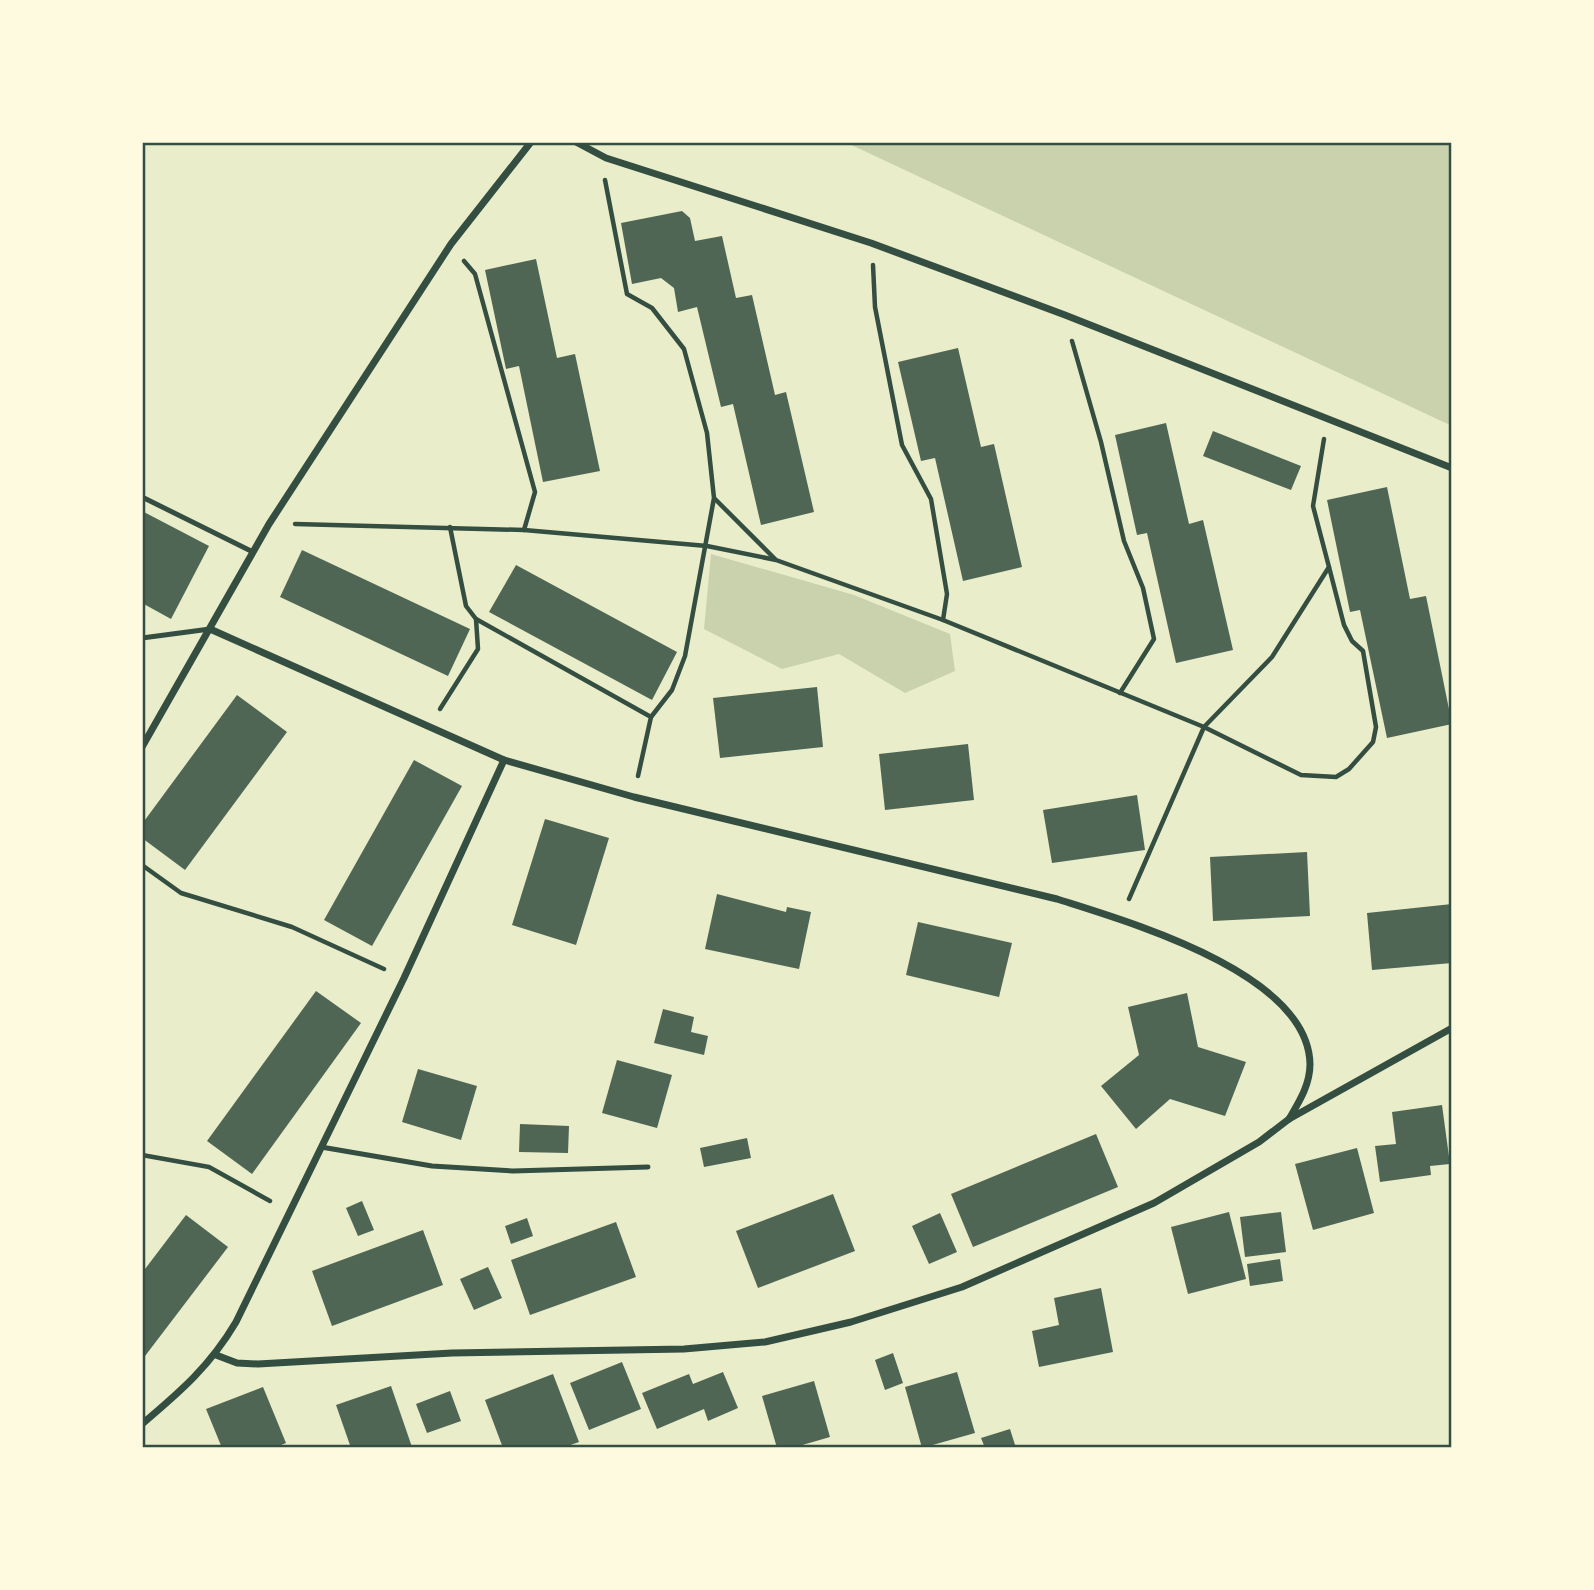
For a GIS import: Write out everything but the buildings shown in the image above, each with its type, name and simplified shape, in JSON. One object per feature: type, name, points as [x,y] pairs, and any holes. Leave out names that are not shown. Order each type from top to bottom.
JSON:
[{"type":"street","points":[[142,747],[269,524],[451,244],[531,142]]},
{"type":"street","points":[[576,142],[606,158],[872,243],[1065,315],[1452,468]]},
{"type":"street","points":[[210,629],[504,760],[634,797],[972,877],[1121,919],[1231,967],[1265,987],[1289,1010],[1305,1038],[1310,1064],[1306,1088],[1289,1119]]},
{"type":"street","points":[[142,1424],[190,1384],[216,1356],[236,1322],[404,978],[504,760]]},
{"type":"street","points":[[216,1356],[237,1363],[258,1364],[452,1353],[684,1349],[765,1342],[851,1322],[962,1287],[1154,1203],[1259,1142],[1289,1119],[1452,1028]]},
{"type":"lane","points":[[142,497],[253,552]]},
{"type":"lane","points":[[142,638],[210,629]]},
{"type":"lane","points":[[321,1147],[432,1166],[513,1171],[648,1167]]},
{"type":"path","points":[[606,158],[604,178],[626,294],[652,308],[684,349],[707,433],[714,498],[685,656],[672,690],[651,717],[634,797]]},
{"type":"path","points":[[872,243],[875,307],[902,445],[930,499],[947,594],[943,620]]},
{"type":"path","points":[[451,244],[475,274],[535,492],[524,530]]},
{"type":"path","points":[[1065,315],[1101,442],[1124,541],[1143,588],[1154,639],[1120,693]]},
{"type":"path","points":[[269,524],[524,530],[707,546],[776,560],[943,620],[1204,727],[1301,775],[1336,777],[1349,769],[1373,742],[1376,727],[1363,651],[1352,641],[1344,625],[1313,506],[1327,420]]},
{"type":"path","points":[[714,498],[776,560]]},
{"type":"path","points":[[450,527],[466,606],[476,619],[651,717]]},
{"type":"path","points":[[1121,919],[1204,727],[1272,657],[1329,567]]},
{"type":"path","points":[[428,727],[478,649],[476,619]]},
{"type":"path","points":[[142,865],[181,893],[292,927],[404,978]]},
{"type":"path","points":[[142,1155],[209,1167],[290,1212]]},
{"type":"green space","points":[[845,142],[1452,142],[1452,426]]},
{"type":"green space","points":[[711,554],[854,595],[950,634],[955,671],[905,693],[839,654],[782,669],[704,629]]}]
